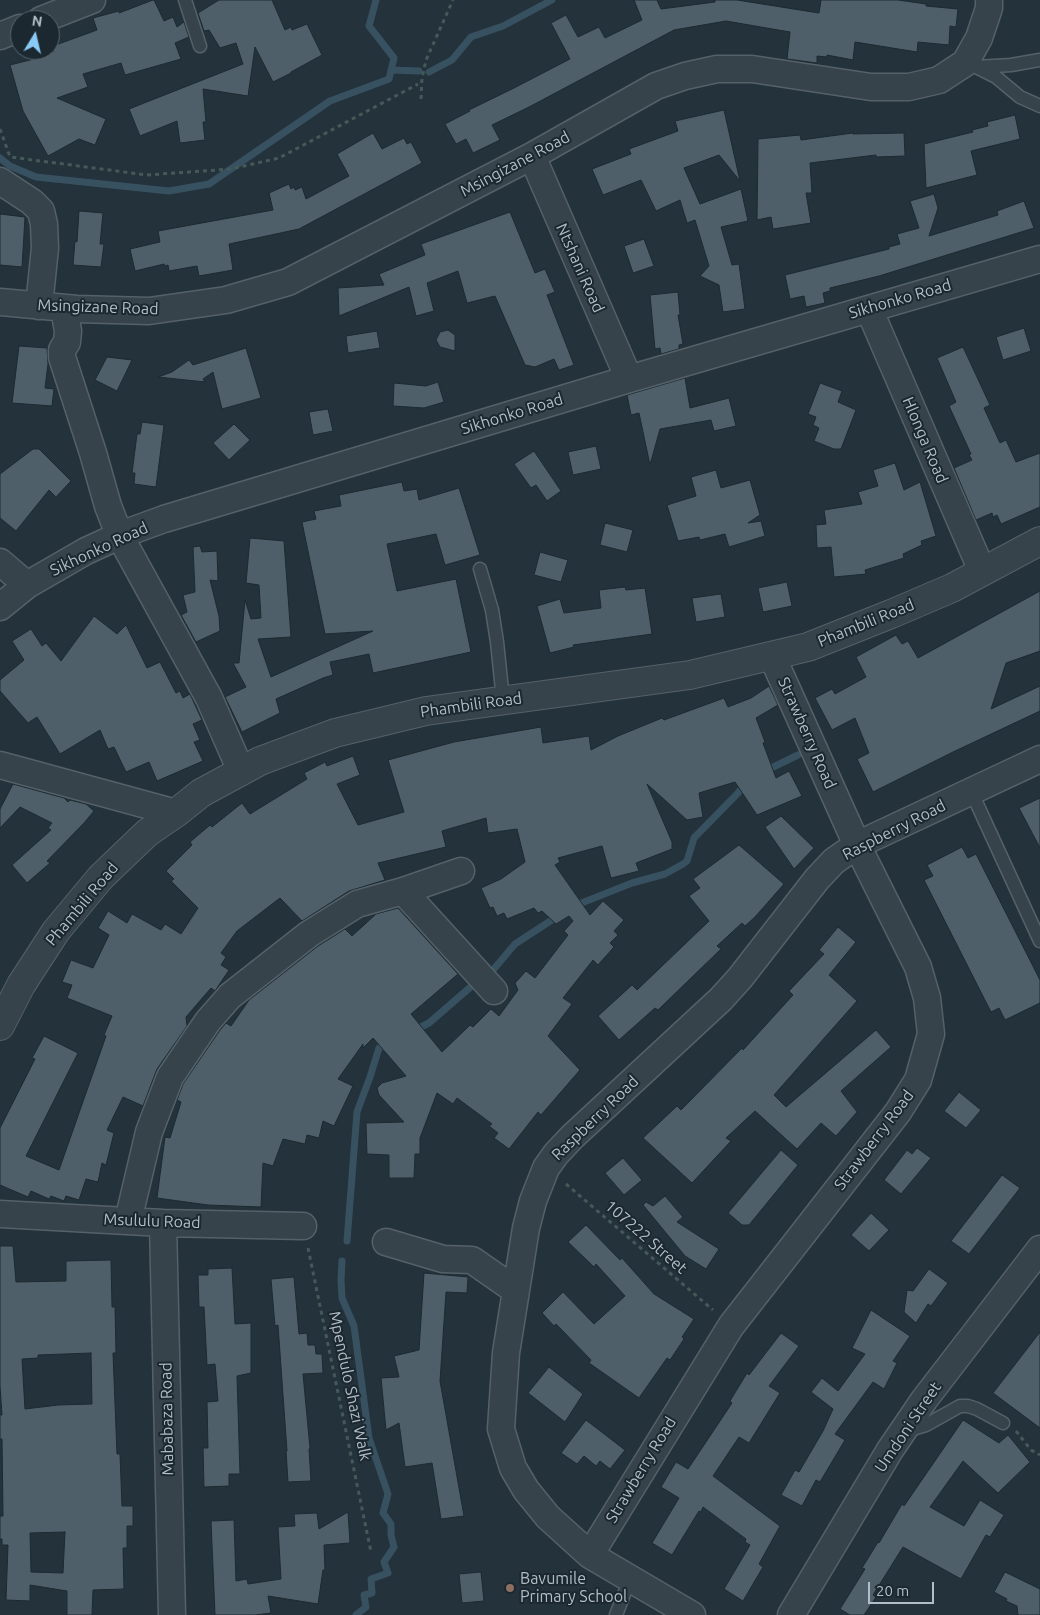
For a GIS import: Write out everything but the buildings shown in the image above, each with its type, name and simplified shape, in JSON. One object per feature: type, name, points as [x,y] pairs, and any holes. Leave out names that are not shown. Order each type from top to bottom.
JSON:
[{"type":"street","points":[[60,13],[92,0]]},
{"type":"street","name":"Msingizane Road","points":[[0,302],[51,307],[149,311],[226,300],[288,282],[532,156],[656,86],[685,76],[717,69],[752,69],[871,87],[909,87],[939,80],[971,65],[989,8],[989,0]]},
{"type":"street","name":"Ntshani Road","points":[[532,156],[629,379]]},
{"type":"street","points":[[0,181],[32,202],[41,211],[44,224],[51,307],[68,331],[67,342],[62,350],[62,358],[108,506],[115,524],[209,698],[241,771]]},
{"type":"street","name":"Sikhonko Road","points":[[0,606],[27,585],[86,551],[121,535],[164,519],[629,379],[1040,259]]},
{"type":"street","name":"Hlonga Road","points":[[868,309],[982,571]]},
{"type":"street","name":"Phambili Road","points":[[0,1026],[10,981],[56,931],[101,877],[147,833],[201,793],[260,760],[335,732],[426,711],[690,675],[808,647],[952,588],[1040,540]]},
{"type":"street","points":[[0,562],[27,585]]},
{"type":"street","name":"Strawberry Road","points":[[590,1555],[731,1326],[898,1112],[918,1080],[931,1034],[927,998],[918,967],[857,845],[772,656]]},
{"type":"street","name":"Raspberry Road","points":[[692,1615],[590,1555],[548,1517],[526,1490],[513,1468],[501,1429],[506,1353],[526,1228],[533,1201],[546,1168],[572,1137],[721,999],[740,978],[817,879],[834,861],[857,845],[1040,759]]},
{"type":"street","points":[[0,765],[176,813]]},
{"type":"street","points":[[128,1221],[142,1158],[158,1107],[170,1077],[208,1021],[230,996],[309,934],[357,904],[461,871]]},
{"type":"street","points":[[403,890],[494,991]]},
{"type":"street","name":"Msululu Road","points":[[0,1214],[163,1223],[303,1226]]},
{"type":"street","name":"Mababaza Road","points":[[163,1223],[172,1615]]},
{"type":"street","points":[[386,1242],[443,1259],[472,1260],[515,1290]]},
{"type":"street","name":"Umdoni Street","points":[[791,1615],[906,1426],[1040,1249]]},
{"type":"lane","points":[[185,0],[200,46]]},
{"type":"lane","points":[[971,65],[1011,65],[1040,60]]},
{"type":"lane","points":[[971,65],[996,77],[1020,97],[1040,106]]},
{"type":"lane","points":[[480,569],[492,610],[503,700]]},
{"type":"lane","points":[[972,791],[1040,941]]},
{"type":"lane","points":[[906,1426],[916,1428],[926,1425],[960,1406],[977,1409],[1003,1423]]},
{"type":"lane","points":[[616,1615],[630,1579]]},
{"type":"path","points":[[421,99],[422,78],[426,60],[453,0]]},
{"type":"path","points":[[0,128],[10,156],[147,174],[231,169],[279,158],[418,84]]},
{"type":"path","name":"107222 Street","points":[[546,1168],[731,1326]]},
{"type":"path","name":"Mpendulo Shazi Walk","points":[[303,1226],[371,1552]]},
{"type":"path","points":[[1003,1423],[1014,1430],[1031,1450],[1039,1454]]},
{"type":"waterway","points":[[0,158],[10,166],[36,177],[169,191],[209,184],[330,101],[389,79],[394,58],[369,26],[376,0]]},
{"type":"waterway","points":[[429,72],[452,60],[471,37],[503,26],[552,0]]},
{"type":"waterway","points":[[391,70],[419,71]]},
{"type":"waterway","points":[[765,771],[798,755]]},
{"type":"waterway","points":[[574,906],[632,883],[665,874],[683,864],[687,861],[694,838],[738,793],[745,783]]},
{"type":"waterway","points":[[488,976],[515,944],[558,916]]},
{"type":"waterway","points":[[415,1030],[429,1023],[474,984]]},
{"type":"waterway","points":[[347,1241],[357,1112],[379,1048],[387,1044]]},
{"type":"waterway","points":[[342,1261],[342,1298],[354,1326],[369,1438],[388,1494],[383,1513],[391,1524],[394,1547],[384,1562],[388,1573],[371,1579],[372,1593],[364,1595],[366,1607],[356,1615]]},
{"type":"place","name":"Bavumile Primary School","points":[[510,1588]]}]
